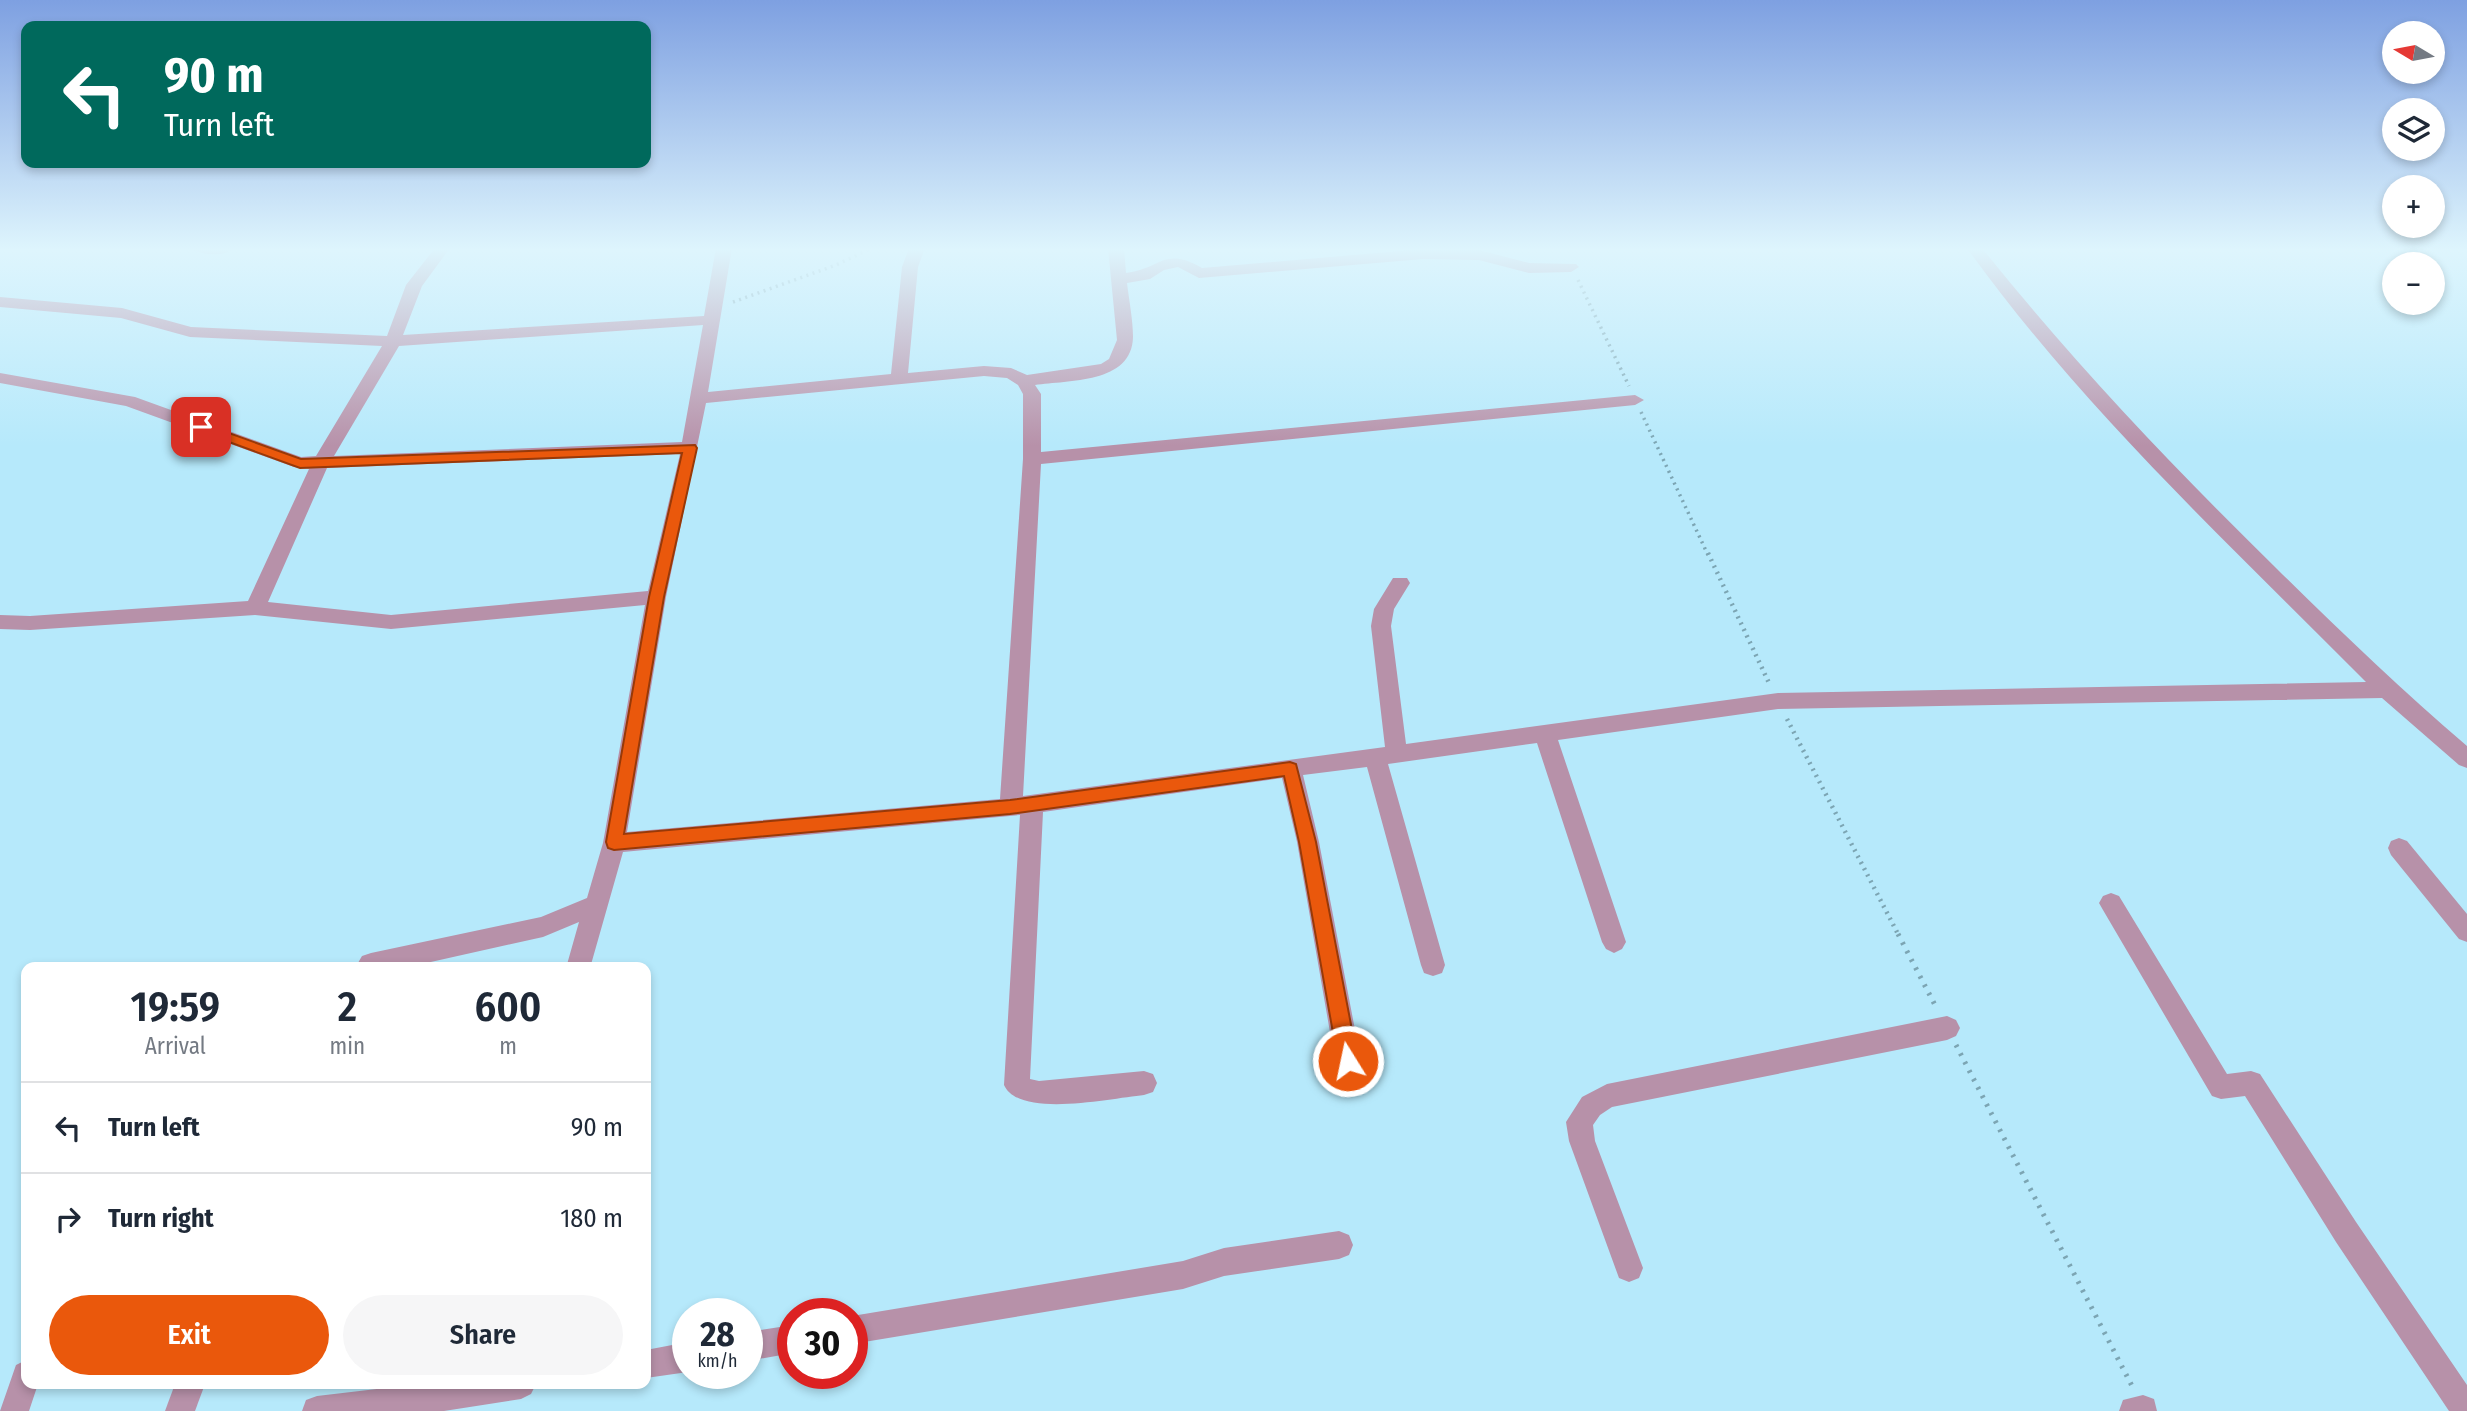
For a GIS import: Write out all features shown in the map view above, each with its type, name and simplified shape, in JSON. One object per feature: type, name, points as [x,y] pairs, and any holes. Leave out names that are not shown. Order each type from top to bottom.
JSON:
[{"type":"street","points":[[125,314],[190,332],[393,341],[712,315],[690,448],[656,597],[614,842],[580,962]]},
{"type":"street","points":[[255,608],[320,464],[393,341],[403,314]]},
{"type":"street","points":[[899,379],[905,314]]},
{"type":"street","points":[[1024,380],[1106,369],[1116,362],[1125,340],[1122,314]]},
{"type":"street","points":[[2026,314],[2175,481],[2386,690],[2467,759]]},
{"type":"street","points":[[698,398],[984,372],[1011,373],[1024,380],[1032,394],[1032,459],[1021,806],[1017,1084],[1027,1091],[1040,1093],[1143,1083]]},
{"type":"street","points":[[0,378],[129,401],[300,463],[690,448]]},
{"type":"street","points":[[1032,459],[1636,400]]},
{"type":"street","points":[[1400,583],[1384,609],[1381,626],[1386,755],[1433,965]]},
{"type":"street","points":[[0,622],[30,623],[255,608],[391,622],[656,597]]},
{"type":"street","points":[[614,842],[1021,806],[1778,701],[2386,690]]},
{"type":"street","points":[[1545,733],[1614,942]]},
{"type":"street","points":[[1290,768],[1308,842],[1348,1061]]},
{"type":"street","points":[[2399,848],[2467,932]]},
{"type":"street","points":[[2111,903],[2221,1087],[2251,1083],[2346,1232],[2467,1411]]},
{"type":"street","points":[[380,962],[543,927],[597,904]]},
{"type":"street","points":[[1629,1268],[1583,1141],[1579,1122],[1591,1106],[1607,1096],[1947,1028]]},
{"type":"street","points":[[868,1327],[1182,1275],[1224,1262],[1339,1245]]},
{"type":"street","points":[[651,1363],[672,1360]]},
{"type":"street","points":[[13,1411],[21,1388]]},
{"type":"street","points":[[180,1411],[188,1389]]},
{"type":"street","points":[[317,1411],[456,1390]]},
{"type":"path","points":[[1594,314],[1778,701],[1947,1028],[2138,1410]]},
{"type":"route","points":[[201,427],[300,463],[320,464],[690,448],[656,597],[614,842],[1010,807],[1290,768],[1308,842],[1348,1061]]}]
